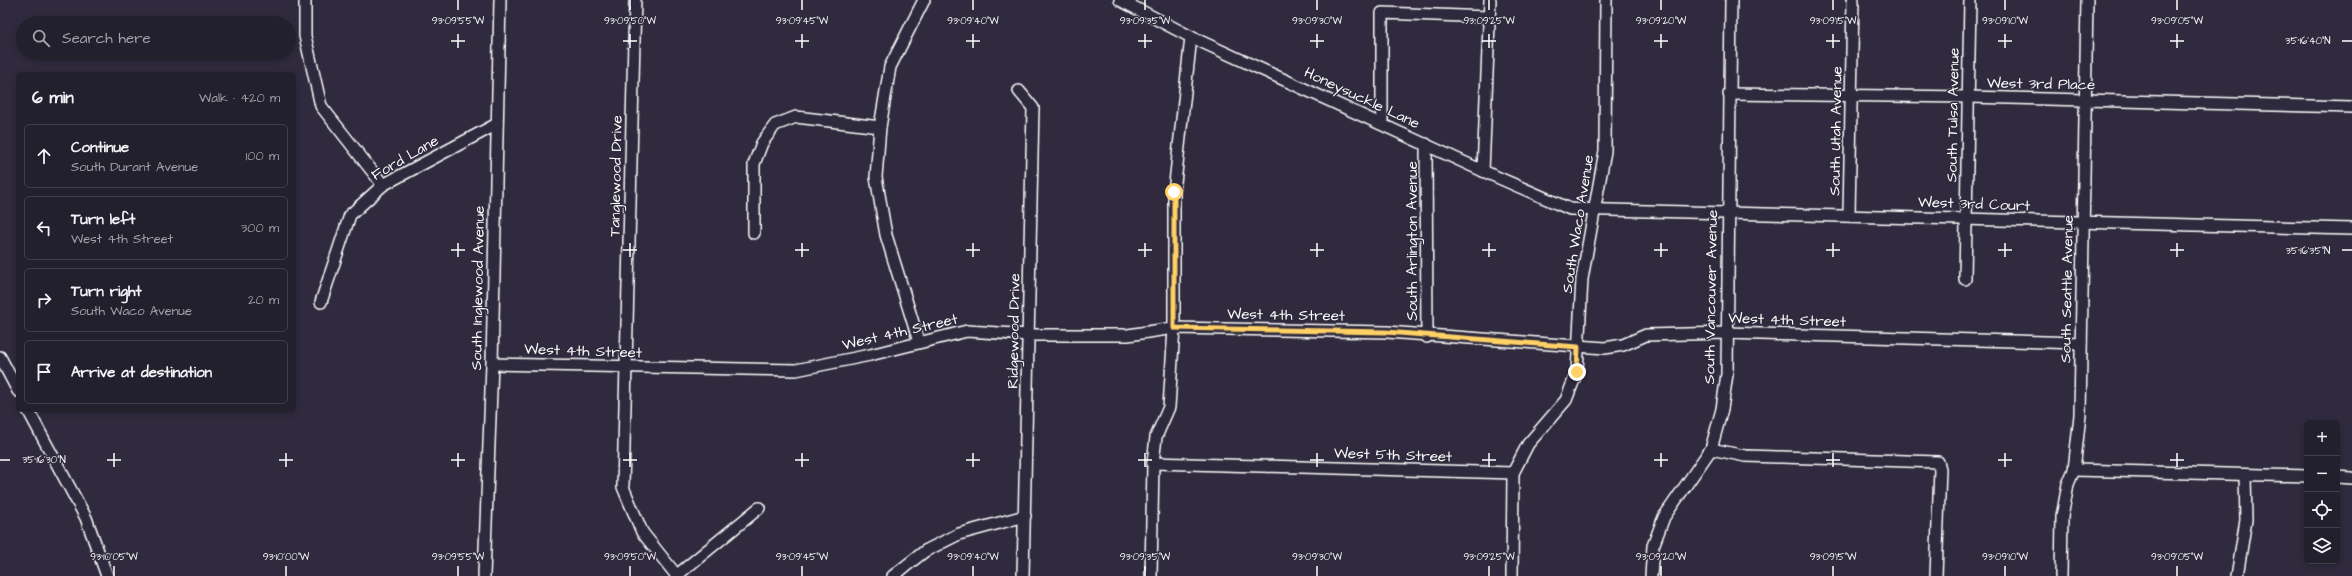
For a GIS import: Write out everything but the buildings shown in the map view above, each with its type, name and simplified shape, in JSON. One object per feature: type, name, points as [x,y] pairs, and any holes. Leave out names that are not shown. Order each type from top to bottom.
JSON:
[{"type":"street","points":[[305,0],[305,36],[321,106],[383,185]]},
{"type":"street","name":"South Inglewood Avenue","points":[[484,576],[492,364],[500,0]]},
{"type":"street","name":"Tanglewood Drive","points":[[635,0],[623,487],[642,532],[676,576]]},
{"type":"street","points":[[919,342],[886,235],[876,177],[880,127],[890,67],[924,0]]},
{"type":"street","name":"Honeysuckle Lane","points":[[1120,0],[1191,37],[1483,171],[1570,209],[1595,210]]},
{"type":"street","points":[[1483,171],[1490,0]]},
{"type":"street","name":"South Waco Avenue","points":[[1512,576],[1513,473],[1528,444],[1566,400],[1577,372],[1582,279],[1605,151],[1606,0]]},
{"type":"street","name":"South Vancouver Avenue","points":[[1651,576],[1653,546],[1664,517],[1711,449],[1722,409],[1727,374],[1731,0]]},
{"type":"street","name":"South Utah Avenue","points":[[1849,215],[1853,0]]},
{"type":"street","name":"South Tulsa Avenue","points":[[1965,279],[1970,0]]},
{"type":"street","name":"South Seattle Avenue","points":[[2061,576],[2062,517],[2068,484],[2074,470],[2080,415],[2087,0]]},
{"type":"street","points":[[1382,124],[1382,13],[1489,17]]},
{"type":"street","points":[[1151,576],[1153,464],[1156,437],[1170,407],[1174,328],[1174,192],[1191,37]]},
{"type":"street","name":"Ridgewood Drive","points":[[1019,91],[1033,108],[1023,576]]},
{"type":"street","name":"West 3rd Place","points":[[1729,94],[1968,97],[2352,107]]},
{"type":"street","points":[[754,234],[754,164],[762,143],[775,125],[796,117],[880,127]]},
{"type":"street","name":"Ford Lane","points":[[321,302],[350,215],[383,185],[497,124]]},
{"type":"street","name":"South Arlington Avenue","points":[[1426,144],[1427,337]]},
{"type":"street","name":"West 3rd Court","points":[[1595,210],[1728,214],[1849,215],[2352,229]]},
{"type":"street","name":"West 4th Street","points":[[492,364],[626,368],[796,370],[870,355],[967,331],[1029,335],[1128,335],[1174,328],[1386,332],[1427,337],[1605,348],[1622,345],[1646,335],[1727,333],[2081,343]]},
{"type":"street","points":[[0,357],[16,387]]},
{"type":"street","points":[[29,412],[86,518],[107,576]]},
{"type":"street","points":[[1711,449],[1745,456],[1936,462],[1939,464],[1940,469],[1936,576]]},
{"type":"street","name":"West 5th Street","points":[[1153,464],[1513,473]]},
{"type":"street","points":[[2074,470],[2304,476]]},
{"type":"street","points":[[2237,576],[2246,520],[2245,475]]},
{"type":"street","points":[[2340,477],[2352,478]]},
{"type":"street","points":[[676,576],[759,508]]},
{"type":"street","points":[[893,576],[925,551],[959,534],[1025,516]]},
{"type":"route","points":[[1174,192],[1174,328],[1386,332],[1427,337],[1578,347],[1577,372]]}]
